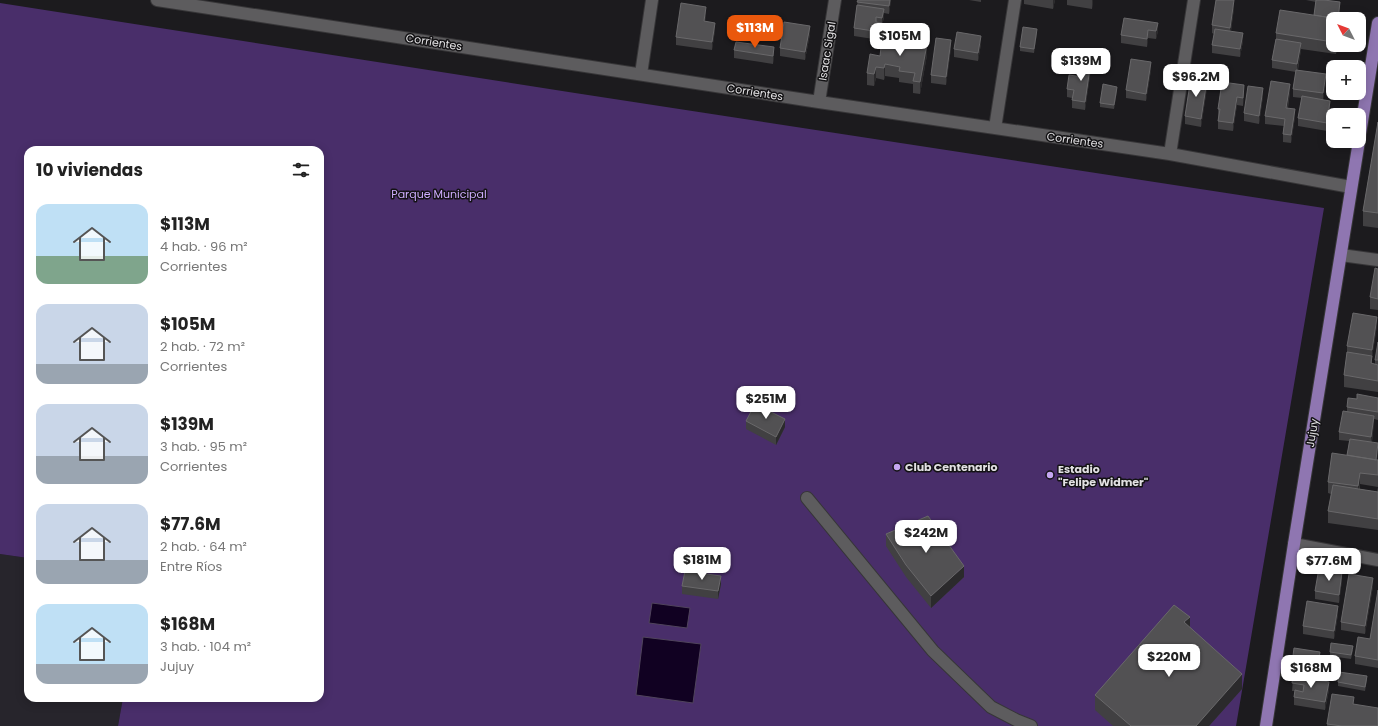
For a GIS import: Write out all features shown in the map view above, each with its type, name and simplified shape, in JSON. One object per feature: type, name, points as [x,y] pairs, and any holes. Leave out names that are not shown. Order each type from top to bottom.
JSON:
[{"type":"main road","name":"Jujuy","points":[[1364,108],[1378,23]]},
{"type":"main road","name":"Jujuy","points":[[1266,726],[1358,148]]},
{"type":"street","name":"Corrientes","points":[[157,0],[819,102],[1170,154],[1351,187]]},
{"type":"street","points":[[641,74],[652,0]]},
{"type":"street","name":"Isaac Sigal","points":[[819,102],[836,0]]},
{"type":"street","points":[[995,128],[1015,0]]},
{"type":"street","points":[[1170,154],[1194,0]]},
{"type":"street","points":[[1341,255],[1378,260]]},
{"type":"street","points":[[807,498],[933,651],[991,707],[1031,726]]},
{"type":"street","points":[[1294,544],[1378,560]]},
{"type":"shaded area","points":[[0,554],[24,557],[24,702],[122,702],[118,726],[0,726]]},
{"type":"shaded area","points":[[652,603],[690,608],[687,628],[649,623]]},
{"type":"shaded area","points":[[643,637],[701,644],[693,703],[636,695]]},
{"type":"green space","name":"Club Centenario","points":[[0,3],[1324,208],[1236,726],[118,726],[122,702],[324,702],[324,146],[24,146],[24,557],[0,554]]},
{"type":"building","points":[[858,0],[890,0],[889,6],[857,2]]},
{"type":"building","points":[[1216,0],[1234,0],[1230,28],[1212,25]]},
{"type":"building","points":[[1316,0],[1340,2],[1339,12],[1326,12],[1326,17],[1314,15]]},
{"type":"building","points":[[681,3],[706,7],[704,21],[715,23],[712,42],[676,37]]},
{"type":"building","points":[[857,5],[884,9],[882,18],[876,17],[876,22],[882,23],[880,32],[854,28]]},
{"type":"building","points":[[1280,10],[1326,17],[1326,41],[1276,33]]},
{"type":"building","points":[[1124,18],[1158,23],[1156,31],[1148,30],[1147,39],[1121,35]]},
{"type":"building","points":[[784,22],[810,26],[805,52],[780,48]]},
{"type":"building","points":[[1023,27],[1037,29],[1034,49],[1020,47]]},
{"type":"building","points":[[1215,29],[1243,33],[1240,49],[1212,45]]},
{"type":"building","points":[[957,32],[981,36],[978,53],[954,49]]},
{"type":"building","points":[[936,38],[951,40],[946,77],[931,75]]},
{"type":"building","points":[[882,39],[903,43],[904,40],[927,44],[920,82],[913,81],[915,73],[899,71],[900,67],[885,64],[884,68],[876,67],[874,74],[867,73],[870,54],[880,56]]},
{"type":"building","points":[[1276,39],[1301,43],[1297,64],[1272,60]]},
{"type":"building","points":[[736,42],[774,47],[773,56],[734,50]]},
{"type":"building","points":[[1086,53],[1092,54],[1085,102],[1072,100],[1074,90],[1067,89],[1069,75],[1083,77]]},
{"type":"building","points":[[1131,59],[1151,62],[1146,94],[1126,90]]},
{"type":"building","points":[[1296,70],[1326,74],[1323,93],[1293,89]]},
{"type":"building","points":[[1191,77],[1207,80],[1201,119],[1185,116]]},
{"type":"building","points":[[1271,81],[1290,84],[1286,108],[1295,109],[1291,135],[1283,134],[1285,119],[1265,116]]},
{"type":"building","points":[[1222,82],[1244,85],[1243,98],[1237,97],[1233,123],[1218,121],[1220,109],[1218,109]]},
{"type":"building","points":[[1103,84],[1117,87],[1114,105],[1100,103]]},
{"type":"building","points":[[1248,86],[1263,88],[1259,116],[1244,113]]},
{"type":"building","points":[[1302,96],[1330,101],[1329,108],[1326,108],[1326,123],[1298,118]]},
{"type":"building","points":[[1378,122],[1378,213],[1363,211]]},
{"type":"building","points":[[1375,268],[1378,269],[1378,299],[1370,297]]},
{"type":"building","points":[[1353,313],[1377,317],[1372,350],[1347,346]]},
{"type":"building","points":[[1378,342],[1378,360],[1375,360]]},
{"type":"building","points":[[1347,352],[1372,356],[1371,363],[1378,365],[1378,381],[1344,375]]},
{"type":"building","points":[[1357,394],[1378,398],[1378,412],[1347,407],[1348,398],[1357,399]]},
{"type":"building","points":[[755,404],[785,419],[776,437],[746,421]]},
{"type":"building","points":[[1343,411],[1374,416],[1371,437],[1339,432]]},
{"type":"building","points":[[1350,439],[1378,443],[1376,460],[1347,455]]},
{"type":"building","points":[[1332,453],[1378,460],[1378,475],[1360,473],[1358,486],[1328,482]]},
{"type":"building","points":[[1333,485],[1378,492],[1378,519],[1328,511]]},
{"type":"building","points":[[928,516],[964,566],[931,596],[906,565],[886,534]]},
{"type":"building","points":[[1319,568],[1342,572],[1339,595],[1315,591]]},
{"type":"building","points":[[685,571],[721,576],[718,591],[682,586]]},
{"type":"building","points":[[1349,574],[1373,578],[1365,626],[1341,622]]},
{"type":"building","points":[[1378,590],[1378,660],[1355,656],[1358,637],[1370,639]]},
{"type":"building","points":[[1307,601],[1338,606],[1334,631],[1303,626]]},
{"type":"building","points":[[1174,605],[1190,617],[1184,622],[1242,674],[1196,726],[1131,726],[1095,695]]},
{"type":"building","points":[[1331,643],[1353,646],[1351,655],[1330,652]]},
{"type":"building","points":[[1294,648],[1320,652],[1316,676],[1291,671]]},
{"type":"building","points":[[1339,672],[1367,676],[1365,687],[1338,682]]},
{"type":"building","points":[[1293,676],[1329,682],[1325,702],[1294,697],[1295,690],[1303,692],[1304,685],[1292,683]]},
{"type":"building","points":[[1332,694],[1354,697],[1353,704],[1378,708],[1378,726],[1342,726],[1327,724]]},
{"type":"place","name":"Club Centenario","points":[[897,467]]},
{"type":"place","name":"Estadio \"Felipe Widmer\"","points":[[1050,475]]},
{"type":"park label","name":"Parque Municipal","points":[[439,194]]}]
